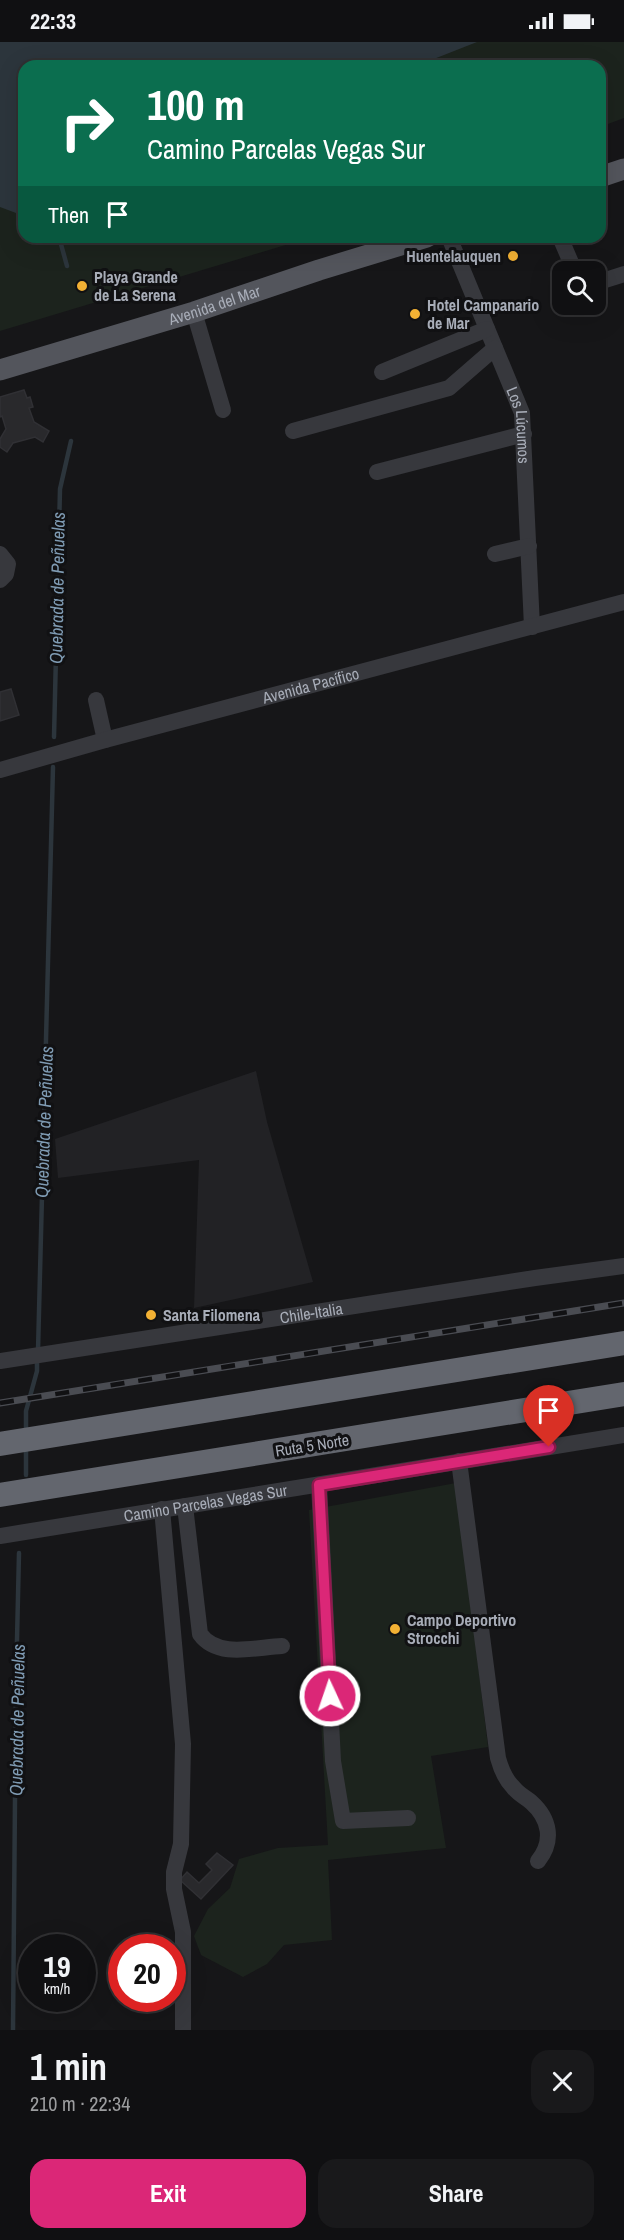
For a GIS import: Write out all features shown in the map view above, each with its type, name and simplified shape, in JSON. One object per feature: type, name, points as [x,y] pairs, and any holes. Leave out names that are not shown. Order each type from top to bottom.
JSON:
[{"type":"highway","points":[[10,1443],[624,1343]]},
{"type":"highway","name":"Ruta 5 Norte","points":[[0,1495],[624,1394]]},
{"type":"main road","points":[[606,175],[624,169]]},
{"type":"main road","name":"Avenida del Mar","points":[[0,370],[194,312],[408,243]]},
{"type":"street","name":"Los Lúcumos","points":[[452,243],[520,406],[524,421],[532,627]]},
{"type":"street","points":[[563,243],[570,261]]},
{"type":"street","points":[[606,280],[624,274]]},
{"type":"street","points":[[194,312],[223,410]]},
{"type":"street","points":[[382,372],[488,329]]},
{"type":"street","points":[[292,431],[449,388],[495,348]]},
{"type":"street","points":[[377,472],[524,434]]},
{"type":"street","points":[[495,554],[529,546]]},
{"type":"street","points":[[0,554],[8,564],[6,574],[0,580]]},
{"type":"street","name":"Avenida Pacífico","points":[[0,770],[624,602]]},
{"type":"street","points":[[96,700],[105,740]]},
{"type":"street","name":"Chile-Italia","points":[[0,1361],[624,1266]]},
{"type":"street","name":"Camino Parcelas Vegas Sur","points":[[0,1536],[624,1435]]},
{"type":"street","points":[[459,1461],[498,1758],[509,1783],[536,1807],[546,1822],[549,1830],[547,1847],[538,1861]]},
{"type":"street","points":[[319,1485],[333,1761],[343,1821],[408,1818]]},
{"type":"street","points":[[185,1506],[200,1634],[209,1644],[224,1649],[282,1646]]},
{"type":"street","points":[[162,1509],[183,1744],[181,1844],[174,1872],[174,1889],[183,1932],[183,2030]]},
{"type":"shaded area","points":[[0,42],[477,42],[431,60],[18,60],[18,214],[0,207]]},
{"type":"shaded area","points":[[141,42],[624,42],[624,118],[606,125],[606,60],[82,60]]},
{"type":"shaded area","name":"Playa Grande de La Serena","points":[[18,80],[18,243],[292,243],[0,331],[0,85]]},
{"type":"shaded area","points":[[256,1071],[267,1122],[313,1282],[194,1308],[199,1160],[58,1178],[55,1139]]},
{"type":"shaded area","name":"Campo Deportivo Strocchi","points":[[456,1483],[488,1747],[431,1756],[446,1848],[328,1860],[332,1940],[284,1945],[267,1964],[243,1977],[201,1955],[194,1936],[208,1909],[230,1888],[239,1859],[278,1848],[328,1845],[309,1510]]},
{"type":"building","points":[[24,390],[27,398],[30,397],[33,407],[29,408],[34,422],[49,431],[43,442],[35,437],[13,443],[7,452],[0,447],[0,439],[6,429],[2,416],[0,417],[0,397]]},
{"type":"building","points":[[11,689],[19,715],[0,721],[0,692]]},
{"type":"building","points":[[217,1853],[233,1865],[201,1899],[180,1880],[187,1872],[199,1883],[212,1870],[206,1864]]},
{"type":"waterway","points":[[61,243],[67,266]]},
{"type":"waterway","name":"Quebrada de Peñuelas","points":[[54,737],[60,489],[71,441]]},
{"type":"waterway","name":"Quebrada de Peñuelas","points":[[38,1351],[53,767]]},
{"type":"waterway","name":"Quebrada de Peñuelas","points":[[26,1433],[26,1411],[37,1371],[37,1360]]},
{"type":"waterway","name":"Quebrada de Peñuelas","points":[[26,1448],[26,1475]]},
{"type":"waterway","name":"Quebrada de Peñuelas","points":[[13,2030],[19,1553]]},
{"type":"railway","points":[[0,1403],[624,1303]]},
{"type":"place","name":"Huentelauquen","points":[[513,256]]},
{"type":"place","name":"Playa Grande de La Serena","points":[[82,286]]},
{"type":"place","name":"Hotel Campanario de Mar","points":[[415,314]]},
{"type":"place","name":"Santa Filomena","points":[[151,1315]]},
{"type":"place","name":"Campo Deportivo Strocchi","points":[[395,1629]]},
{"type":"route","points":[[330,1696],[319,1485],[549,1447]]}]
